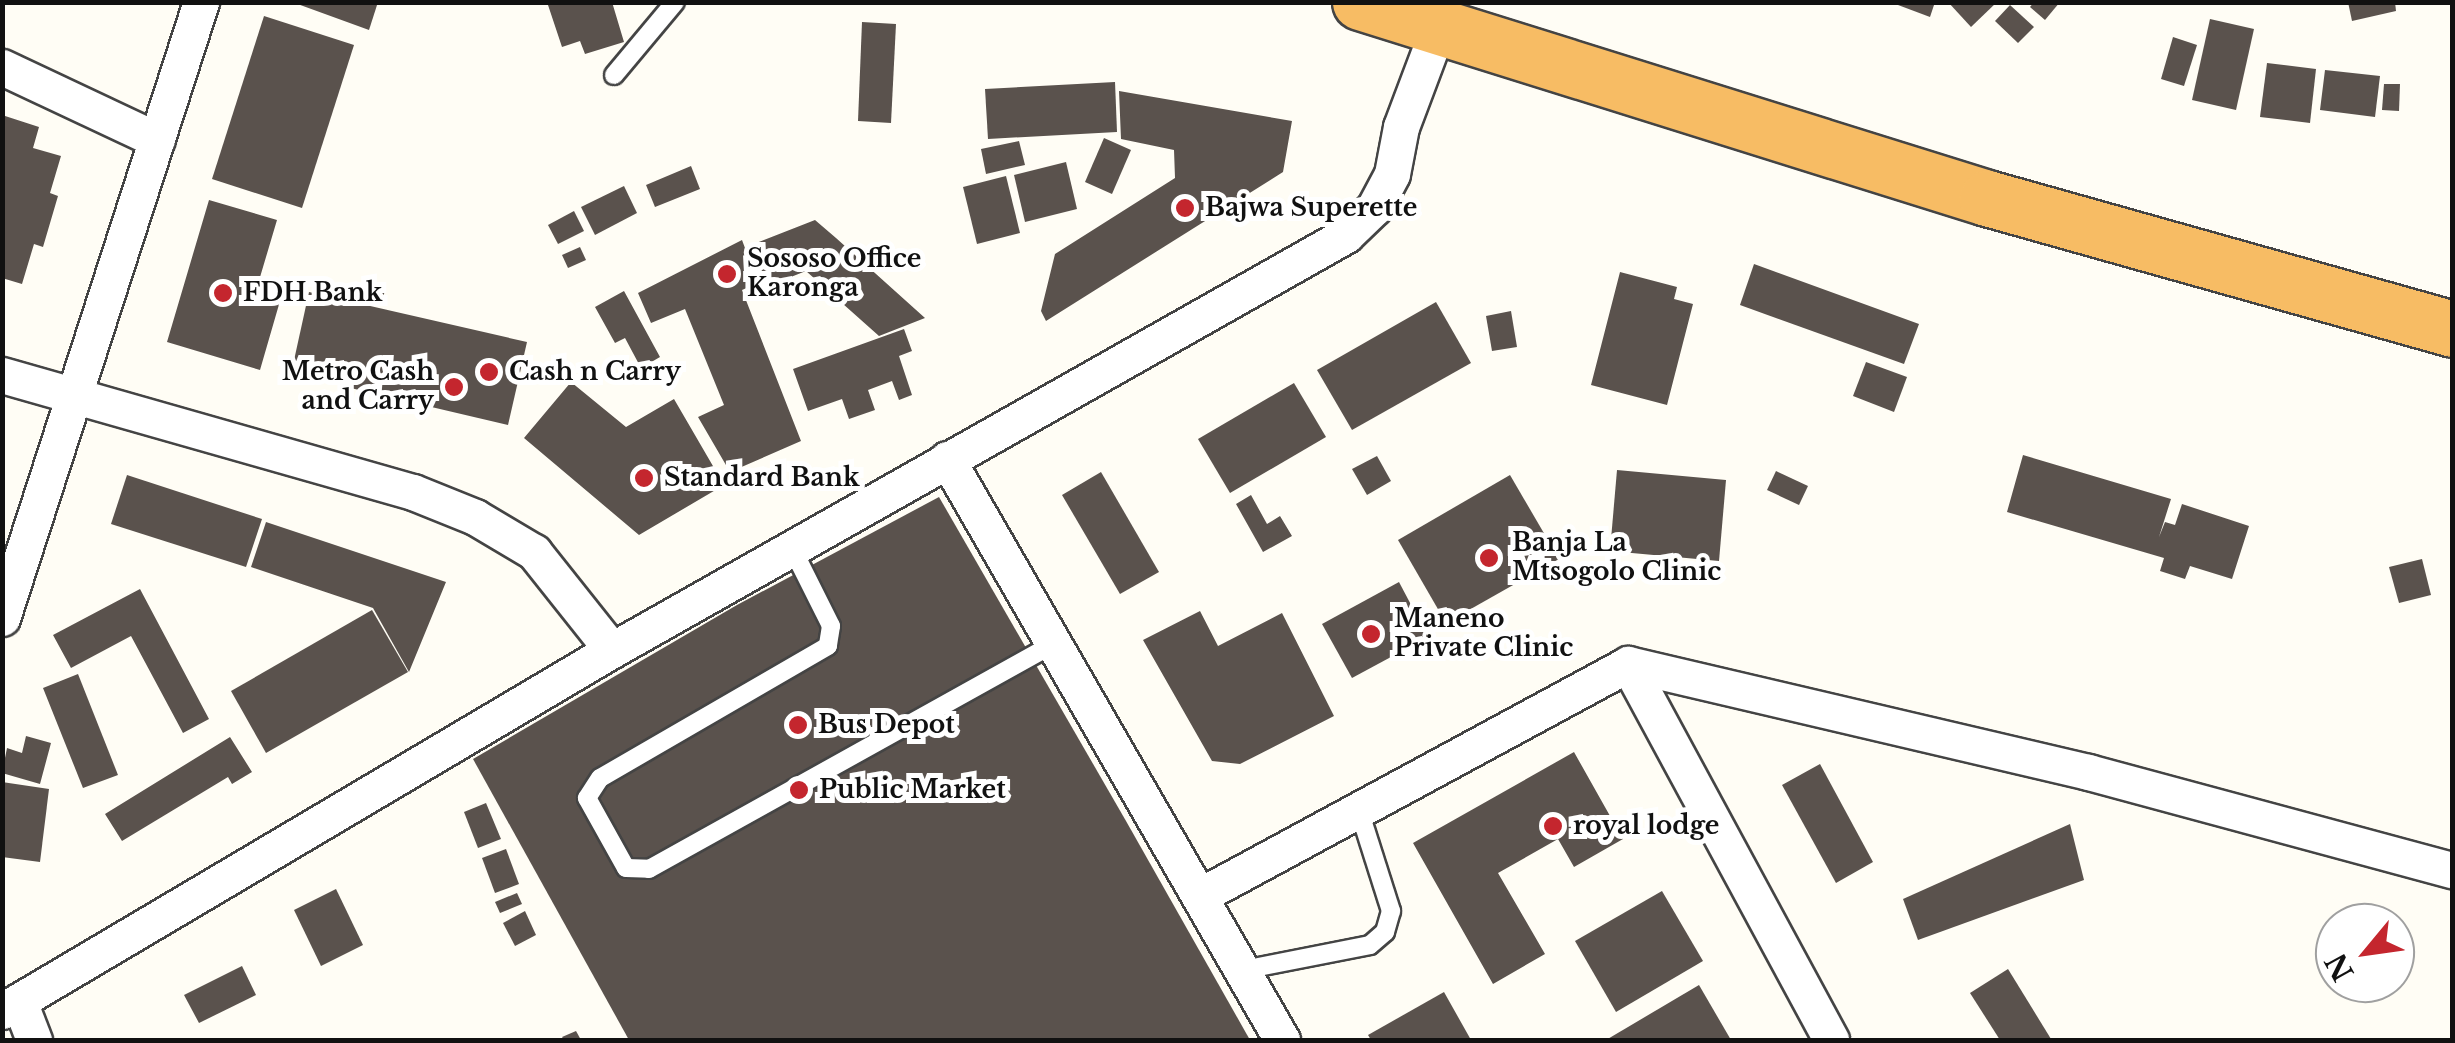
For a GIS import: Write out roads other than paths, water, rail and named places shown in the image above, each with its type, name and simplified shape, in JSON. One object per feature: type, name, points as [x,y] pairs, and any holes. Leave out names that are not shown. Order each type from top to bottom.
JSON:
[{"type":"highway","points":[[1360,2],[1437,31],[1986,198],[2452,329]]},
{"type":"street","points":[[2,618],[78,398],[201,2]]},
{"type":"street","points":[[34,1040],[11,1006],[612,650],[1346,235],[1374,208],[1392,174],[1401,127],[1437,31]]},
{"type":"street","points":[[2,67],[157,140]]},
{"type":"street","points":[[2,376],[413,492],[475,516],[534,552],[612,650]]},
{"type":"street","points":[[948,459],[1203,894],[1282,1040]]},
{"type":"street","points":[[1203,894],[1628,664],[2088,772],[2452,870]]},
{"type":"street","points":[[1628,664],[1832,1040]]},
{"type":"lane","points":[[614,75],[675,2]]},
{"type":"lane","points":[[793,550],[831,626],[828,646],[600,778],[587,798],[626,868],[648,870],[1054,644]]},
{"type":"lane","points":[[1243,970],[1370,946],[1385,932],[1391,912],[1359,810]]},
{"type":"place","name":"Bajwa Superette","points":[[1185,208]]},
{"type":"place","name":"Sososo Office Karonga","points":[[727,274]]},
{"type":"place","name":"FDH Bank","points":[[223,293]]},
{"type":"place","name":"Cash n Carry","points":[[489,372]]},
{"type":"place","name":"Metro Cash and Carry","points":[[454,387]]},
{"type":"place","name":"Standard Bank","points":[[644,478]]},
{"type":"place","name":"Banja La Mtsogolo Clinic","points":[[1489,558]]},
{"type":"place","name":"Maneno Private Clinic","points":[[1371,634]]},
{"type":"place","name":"Bus Depot","points":[[798,725]]},
{"type":"place","name":"Public Market","points":[[799,790]]},
{"type":"place","name":"royal lodge","points":[[1553,826]]}]
